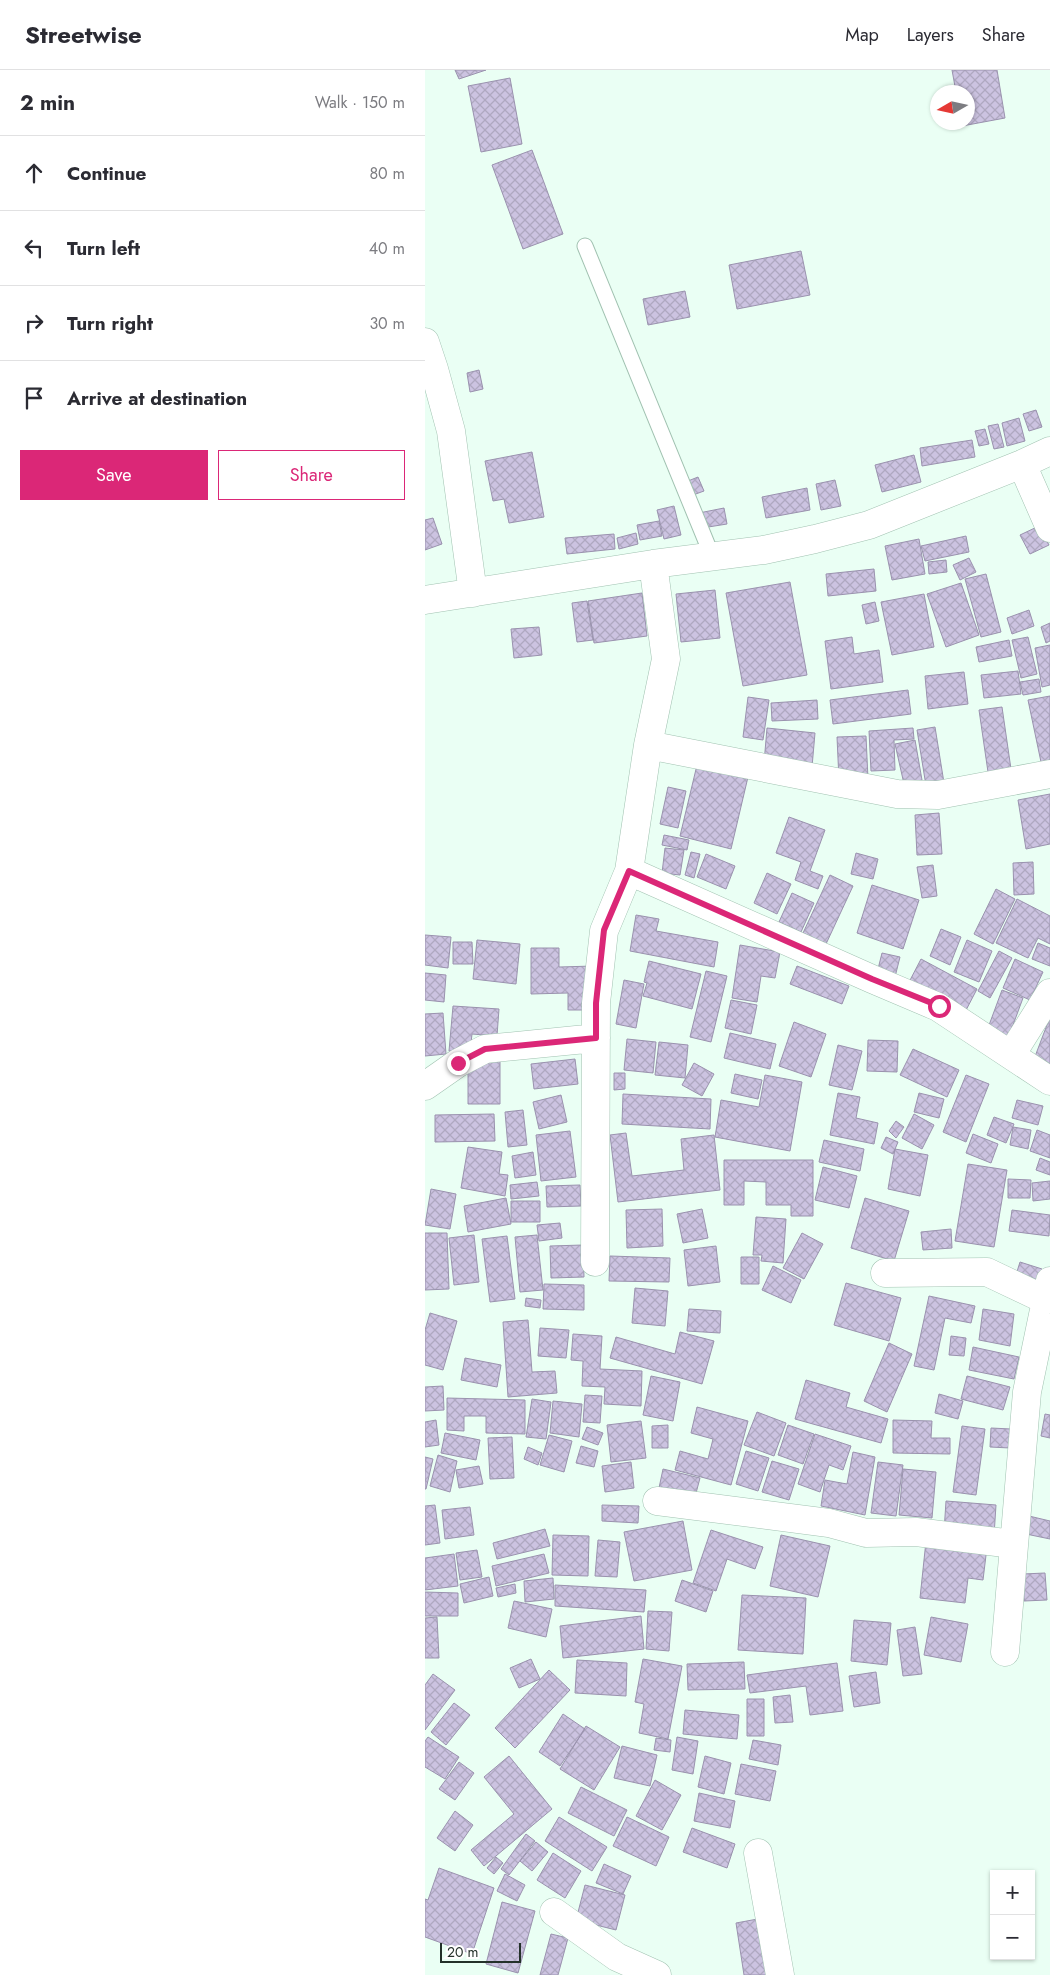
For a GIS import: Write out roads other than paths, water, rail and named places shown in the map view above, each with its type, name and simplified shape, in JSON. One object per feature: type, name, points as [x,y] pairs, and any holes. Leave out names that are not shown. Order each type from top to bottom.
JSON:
[{"type":"street","points":[[425,342],[451,431],[473,593]]},
{"type":"street","points":[[425,600],[653,564],[763,550],[815,539],[869,525],[1050,451]]},
{"type":"street","points":[[1022,464],[1050,528]]},
{"type":"street","points":[[595,1262],[596,1003],[604,930],[629,871],[648,745],[666,659],[653,564]]},
{"type":"street","points":[[648,745],[897,794],[938,795],[1050,774]]},
{"type":"street","points":[[629,871],[872,979],[939,1006],[1050,1081]]},
{"type":"street","points":[[1011,1055],[1050,993]]},
{"type":"street","points":[[425,1086],[458,1063],[485,1049],[596,1038]]},
{"type":"street","points":[[885,1273],[987,1272],[1048,1290],[1027,1392],[1005,1652]]},
{"type":"street","points":[[657,1501],[829,1523],[866,1533],[916,1532],[1013,1544]]},
{"type":"street","points":[[758,1853],[780,1975]]},
{"type":"street","points":[[554,1912],[617,1957],[657,1975]]},
{"type":"lane","points":[[585,246],[712,556]]}]
